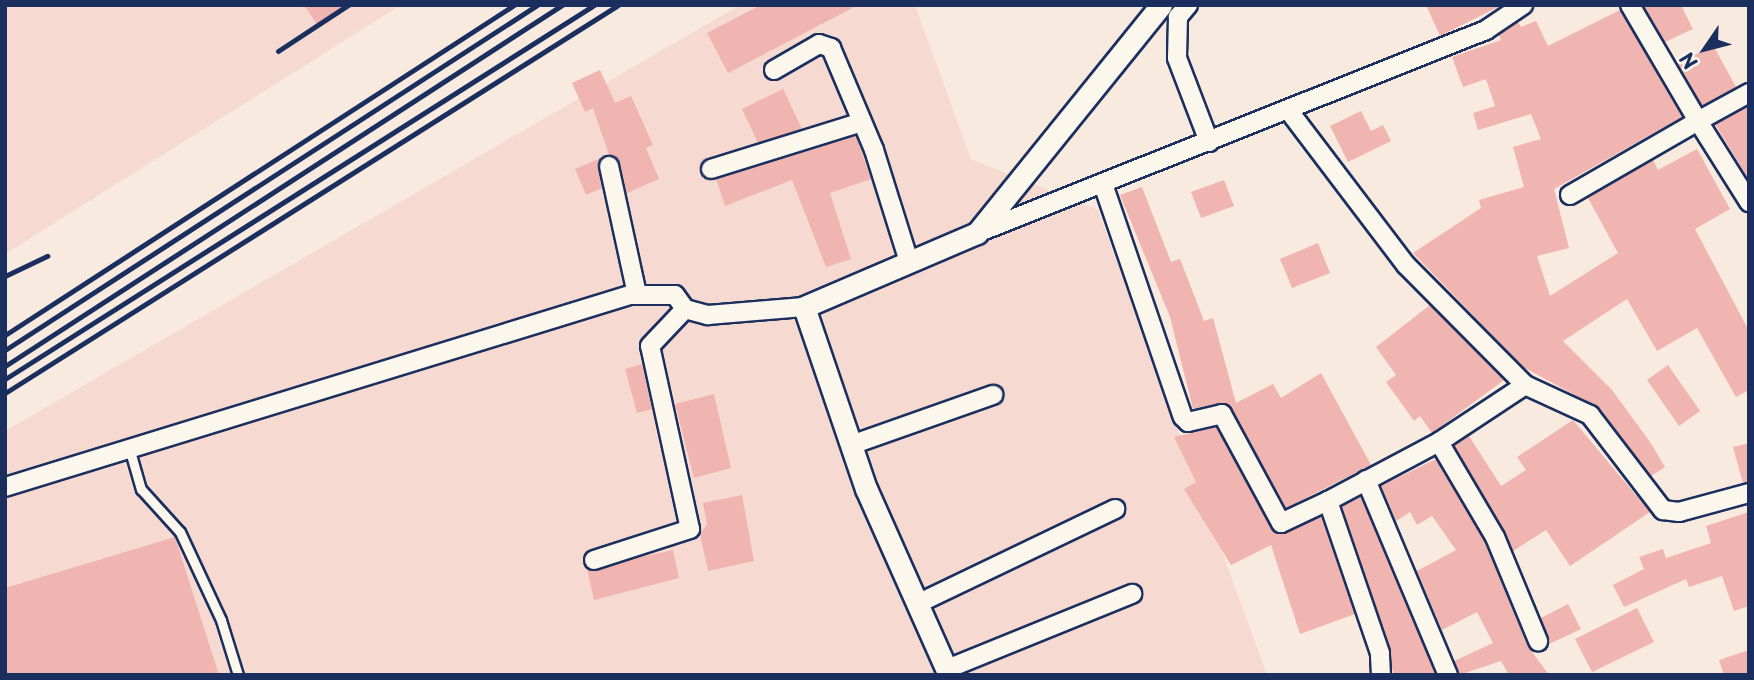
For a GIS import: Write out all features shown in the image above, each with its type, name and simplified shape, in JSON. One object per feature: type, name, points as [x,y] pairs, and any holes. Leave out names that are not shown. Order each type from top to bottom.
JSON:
[{"type":"street","points":[[977,233],[1161,5]]},
{"type":"street","points":[[1188,5],[1178,17],[1177,58],[1209,142]]},
{"type":"street","points":[[5,487],[130,451],[473,339],[637,294],[675,295],[685,309],[708,316],[804,307],[977,233],[1289,111],[1486,30],[1523,5]]},
{"type":"street","points":[[1630,5],[1749,202]]},
{"type":"street","points":[[774,71],[828,44],[862,121],[909,262]]},
{"type":"street","points":[[1570,195],[1749,93]]},
{"type":"street","points":[[1289,111],[1406,265],[1525,385],[1590,415],[1663,510],[1679,512],[1749,493]]},
{"type":"street","points":[[711,169],[862,121]]},
{"type":"street","points":[[609,166],[637,294]]},
{"type":"street","points":[[1103,184],[1183,417],[1188,422],[1222,414],[1281,523],[1439,442],[1525,385]]},
{"type":"street","points":[[804,307],[851,445],[948,672],[1132,594]]},
{"type":"street","points":[[594,560],[690,529],[650,346],[685,309]]},
{"type":"street","points":[[851,445],[993,395]]},
{"type":"street","points":[[1439,442],[1495,537],[1538,640]]},
{"type":"street","points":[[1366,480],[1448,675]]},
{"type":"street","points":[[1328,501],[1380,653],[1381,675]]},
{"type":"street","points":[[917,604],[1115,509]]},
{"type":"lane","points":[[130,451],[141,489],[180,532],[221,620],[238,675]]},
{"type":"shaded area","points":[[5,5],[401,5],[5,254]]},
{"type":"shaded area","points":[[740,5],[915,5],[971,159],[1098,210],[1267,675],[5,675],[5,431]]},
{"type":"building","points":[[304,5],[346,5],[317,24]]},
{"type":"building","points":[[761,5],[858,5],[728,73],[707,33]]},
{"type":"building","points":[[1426,5],[1502,5],[1440,36]]},
{"type":"building","points":[[1643,5],[1681,5],[1693,29],[1665,42]]},
{"type":"building","points":[[1620,10],[1682,117],[1554,189],[1569,248],[1537,256],[1550,296],[1618,253],[1588,198],[1653,160],[1658,170],[1697,149],[1730,209],[1695,229],[1749,331],[1749,390],[1736,397],[1697,328],[1657,351],[1627,299],[1563,341],[1612,390],[1650,442],[1665,467],[1651,476],[1599,408],[1523,367],[1413,253],[1481,208],[1479,200],[1524,187],[1513,147],[1541,139],[1531,114],[1478,130],[1473,113],[1495,106],[1486,79],[1463,87],[1452,57],[1501,40],[1499,35],[1518,22],[1521,27],[1536,21],[1548,46]]},
{"type":"building","points":[[1713,45],[1736,87],[1702,106],[1678,64]]},
{"type":"building","points":[[600,70],[615,103],[631,96],[653,145],[646,148],[659,179],[627,193],[620,163],[609,155],[593,108],[585,112],[572,83]]},
{"type":"building","points":[[783,89],[802,129],[758,143],[742,109]]},
{"type":"building","points":[[1746,107],[1749,112],[1749,180],[1715,124]]},
{"type":"building","points":[[1361,111],[1371,131],[1383,125],[1391,141],[1348,162],[1330,126]]},
{"type":"building","points":[[856,136],[871,179],[830,193],[851,259],[826,267],[792,180],[725,206],[716,179]]},
{"type":"building","points":[[601,158],[602,188],[586,195],[575,169]]},
{"type":"building","points":[[1224,180],[1234,206],[1201,218],[1191,192]]},
{"type":"building","points":[[1142,187],[1171,262],[1180,259],[1204,321],[1213,318],[1236,403],[1273,384],[1281,398],[1321,373],[1371,465],[1286,508],[1231,408],[1220,403],[1193,409],[1170,317],[1120,195]]},
{"type":"building","points":[[1318,243],[1330,273],[1292,288],[1280,259]]},
{"type":"building","points":[[1430,305],[1504,380],[1432,433],[1420,416],[1414,421],[1386,382],[1396,375],[1376,347]]},
{"type":"building","points":[[642,364],[652,409],[637,413],[625,369]]},
{"type":"building","points":[[1668,365],[1700,411],[1679,426],[1647,380]]},
{"type":"building","points":[[714,394],[731,468],[694,478],[675,404]]},
{"type":"building","points":[[1573,420],[1650,512],[1570,566],[1546,530],[1513,551],[1454,446],[1469,436],[1501,486],[1526,470],[1517,457]]},
{"type":"building","points":[[1216,427],[1274,532],[1321,517],[1355,614],[1300,634],[1271,545],[1231,565],[1184,489],[1196,482],[1174,437]]},
{"type":"building","points":[[1749,443],[1749,482],[1743,483],[1733,447]]},
{"type":"building","points":[[1436,459],[1485,542],[1527,645],[1549,675],[1509,675],[1501,661],[1459,675],[1454,661],[1493,643],[1477,612],[1442,630],[1417,571],[1456,550],[1432,516],[1417,525],[1410,512],[1396,521],[1381,486]]},
{"type":"building","points":[[742,495],[754,561],[708,571],[700,534],[707,524],[703,503]]},
{"type":"building","points":[[1361,497],[1436,675],[1394,675],[1342,506]]},
{"type":"building","points":[[1749,512],[1749,606],[1734,611],[1722,576],[1689,587],[1686,579],[1624,607],[1613,585],[1644,569],[1639,557],[1663,549],[1666,558],[1711,543],[1706,526]]},
{"type":"building","points":[[175,537],[219,675],[5,675],[5,588]]},
{"type":"building","points":[[673,550],[679,578],[594,600],[587,569]]},
{"type":"building","points":[[1568,604],[1581,629],[1549,644],[1541,618]]},
{"type":"building","points":[[1637,608],[1654,642],[1592,672],[1575,639]]},
{"type":"building","points":[[1749,650],[1749,675],[1724,675],[1719,660]]},
{"type":"railway","points":[[278,51],[348,5]]},
{"type":"railway","points":[[5,335],[514,5]]},
{"type":"railway","points":[[5,350],[537,5]]},
{"type":"railway","points":[[5,366],[562,5]]},
{"type":"railway","points":[[5,379],[594,5]]},
{"type":"railway","points":[[5,393],[618,5]]},
{"type":"railway","points":[[5,276],[47,256]]}]
